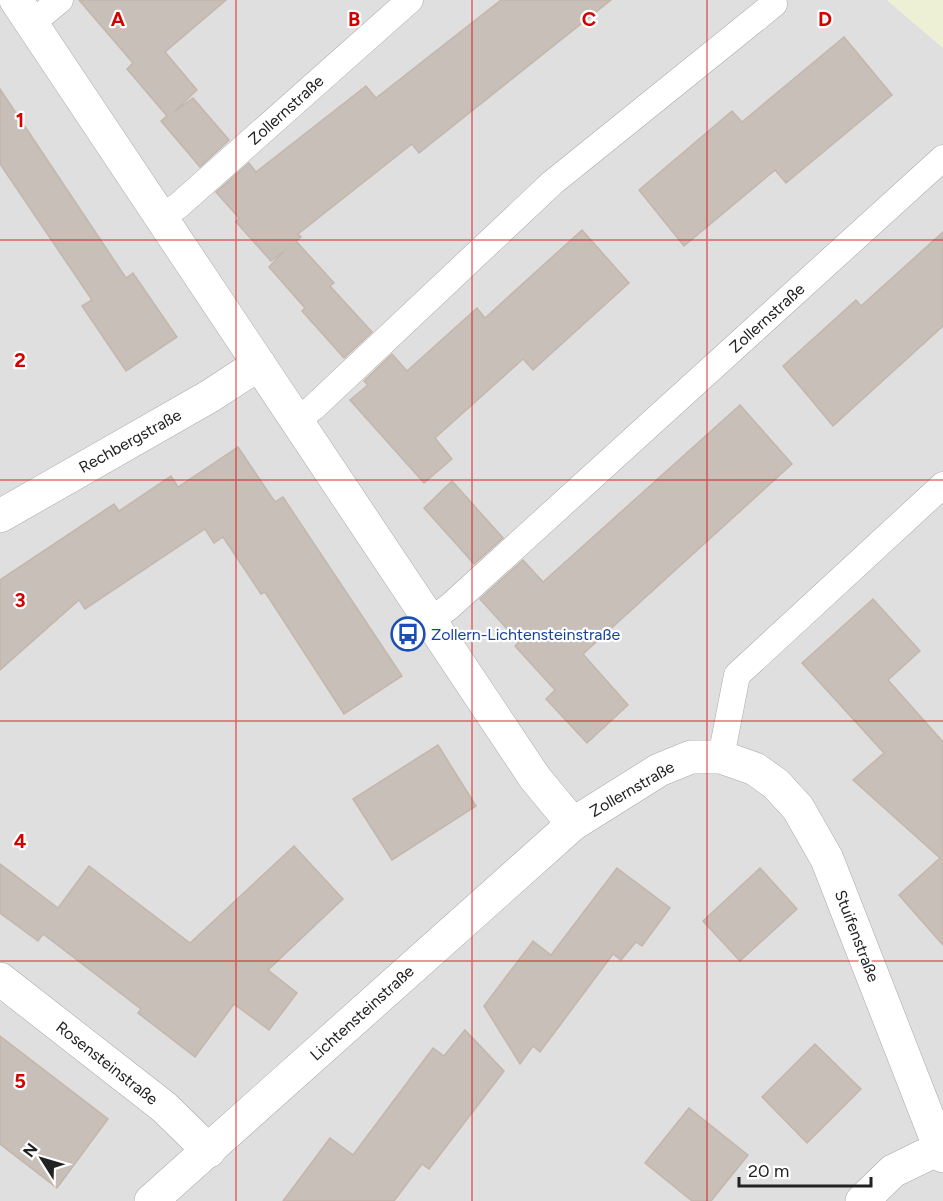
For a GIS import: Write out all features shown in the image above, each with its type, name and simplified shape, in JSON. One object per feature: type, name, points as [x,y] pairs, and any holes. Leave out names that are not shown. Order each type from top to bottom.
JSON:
[{"type":"street","name":"Zollernstraße","points":[[24,11],[535,778],[573,824],[659,770],[692,757],[722,757]]},
{"type":"street","name":"Rechbergstraße","points":[[0,516],[210,396],[259,364]]},
{"type":"street","name":"Stuifenstraße","points":[[722,757],[755,770],[776,784],[798,808],[827,859],[941,1152]]},
{"type":"street","name":"Lichtensteinstraße","points":[[151,1201],[573,824]]},
{"type":"street","name":"Rosensteinstraße","points":[[0,980],[164,1107],[209,1150]]},
{"type":"street","points":[[862,1201],[892,1171],[941,1152]]},
{"type":"lane","name":"Zollernstraße","points":[[24,11],[60,0]]},
{"type":"lane","name":"Zollernstraße","points":[[161,217],[178,206],[410,0]]},
{"type":"lane","points":[[296,420],[314,408],[552,183],[774,4]]},
{"type":"lane","name":"Zollernstraße","points":[[430,620],[448,607],[943,158]]},
{"type":"lane","points":[[722,757],[737,675],[943,485]]},
{"type":"shaded area","points":[[0,0],[887,0],[943,48],[943,1201],[0,1201]]},
{"type":"green space","points":[[887,0],[943,0],[943,48]]},
{"type":"building","points":[[79,0],[226,0],[165,52],[197,90],[174,112],[193,98],[229,140],[200,167],[161,121],[167,116],[127,69],[133,63]]},
{"type":"building","points":[[501,0],[611,0],[419,153],[412,144],[298,234],[301,237],[296,241],[334,283],[330,286],[372,332],[344,358],[302,311],[305,308],[269,267],[284,251],[271,261],[236,222],[239,218],[216,192],[249,163],[256,172],[366,86],[376,98]]},
{"type":"building","points":[[844,37],[892,95],[786,183],[775,170],[684,246],[639,190],[732,111],[742,122]]},
{"type":"building","points":[[0,89],[126,278],[133,273],[177,337],[126,371],[82,306],[92,300],[0,164]]},
{"type":"building","points":[[582,230],[629,283],[533,370],[523,359],[435,438],[452,459],[424,483],[350,400],[368,385],[364,381],[392,354],[407,371],[477,308],[485,318]]},
{"type":"building","points":[[943,232],[943,326],[833,426],[783,366],[856,300],[861,306]]},
{"type":"building","points":[[740,405],[792,464],[583,654],[628,705],[587,743],[546,699],[555,690],[515,646],[519,642],[480,599],[523,560],[543,582]]},
{"type":"building","points":[[238,447],[275,502],[283,497],[402,676],[344,714],[265,592],[261,594],[223,537],[214,543],[205,529],[85,609],[79,600],[0,670],[0,580],[114,504],[119,511],[171,476],[178,487]]},
{"type":"building","points":[[452,481],[503,538],[474,564],[424,508]]},
{"type":"building","points":[[873,599],[920,651],[888,680],[943,742],[943,945],[899,895],[940,858],[853,780],[884,753],[802,663]]},
{"type":"building","points":[[438,745],[476,806],[392,860],[353,799]]},
{"type":"building","points":[[294,846],[343,899],[268,970],[297,993],[269,1030],[234,1004],[195,1057],[138,1013],[141,1009],[43,934],[38,941],[0,913],[0,864],[58,908],[89,866],[190,943]]},
{"type":"building","points":[[617,868],[670,908],[642,946],[636,942],[621,960],[613,954],[540,1052],[533,1046],[520,1064],[484,1006],[533,941],[551,955]]},
{"type":"building","points":[[760,868],[797,909],[740,961],[703,921]]},
{"type":"building","points":[[465,1030],[504,1071],[429,1169],[422,1164],[394,1201],[283,1201],[330,1138],[353,1155],[433,1048],[444,1056]]},
{"type":"building","points":[[0,1036],[108,1119],[57,1188],[0,1144]]},
{"type":"building","points":[[815,1044],[861,1089],[807,1143],[762,1097]]},
{"type":"building","points":[[689,1108],[748,1155],[711,1201],[692,1201],[645,1163]]},
{"type":"place","name":"Zollern-Lichtensteinstraße","points":[[408,634]]}]
